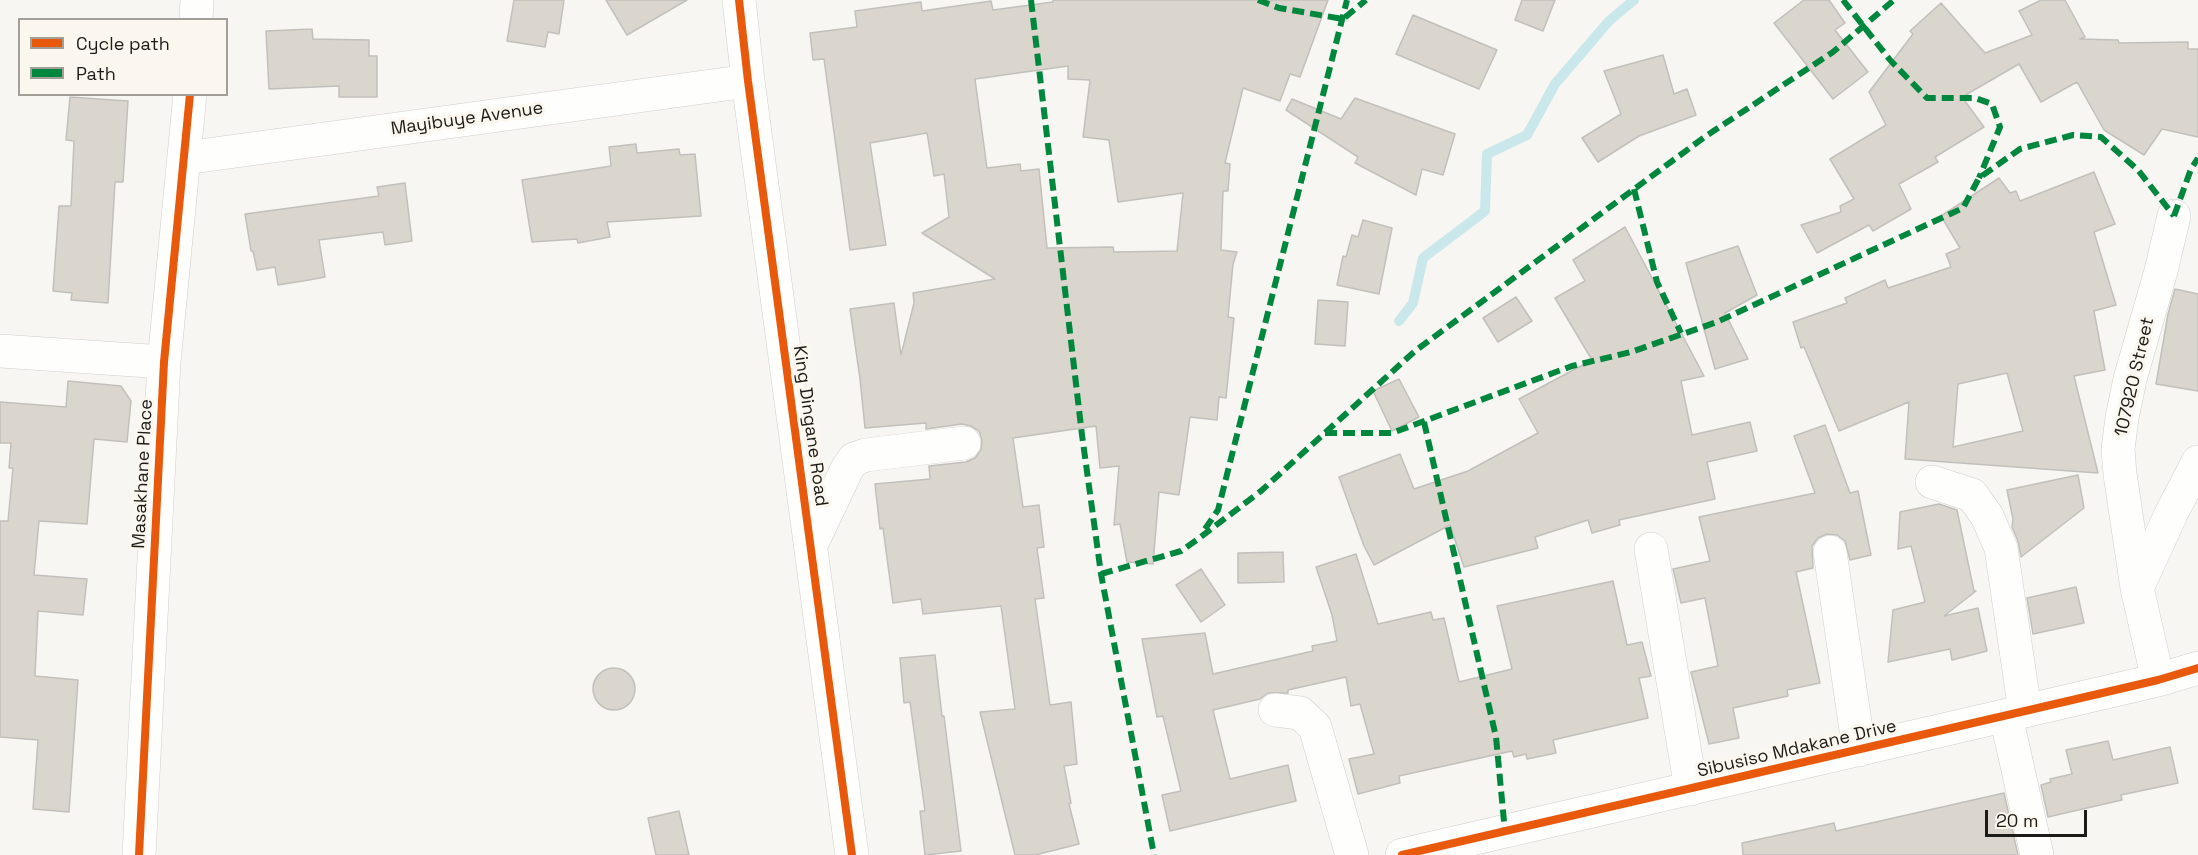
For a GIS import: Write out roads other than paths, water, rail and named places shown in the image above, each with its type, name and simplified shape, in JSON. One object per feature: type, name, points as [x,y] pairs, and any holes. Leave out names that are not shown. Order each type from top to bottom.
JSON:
[{"type":"street","points":[[196,18],[197,0]]},
{"type":"street","name":"King Dingane Road","points":[[739,0],[852,855]]},
{"type":"street","name":"Mayibuye Avenue","points":[[185,158],[748,81]]},
{"type":"street","name":"Masakhane Place","points":[[139,855],[164,362],[190,96]]},
{"type":"street","name":"107920 Street","points":[[2158,680],[2137,588],[2118,449],[2130,379],[2174,216]]},
{"type":"street","points":[[0,351],[164,362]]},
{"type":"street","points":[[811,545],[854,459],[866,455],[964,443]]},
{"type":"street","points":[[2137,588],[2198,462]]},
{"type":"street","points":[[1932,482],[1972,495],[1987,516],[2001,548],[2015,714],[2037,855]]},
{"type":"street","points":[[1651,549],[1691,789]]},
{"type":"street","points":[[1830,552],[1859,750]]},
{"type":"street","name":"Sibusiso Mdakane Drive","points":[[1402,855],[1508,844],[1691,789],[2158,680],[2198,668]]},
{"type":"street","points":[[1275,710],[1300,712],[1315,727],[1352,855]]},
{"type":"waterway","points":[[1399,321],[1413,303],[1423,258],[1485,211],[1487,154],[1527,135],[1555,84],[1609,21],[1634,0]]}]
